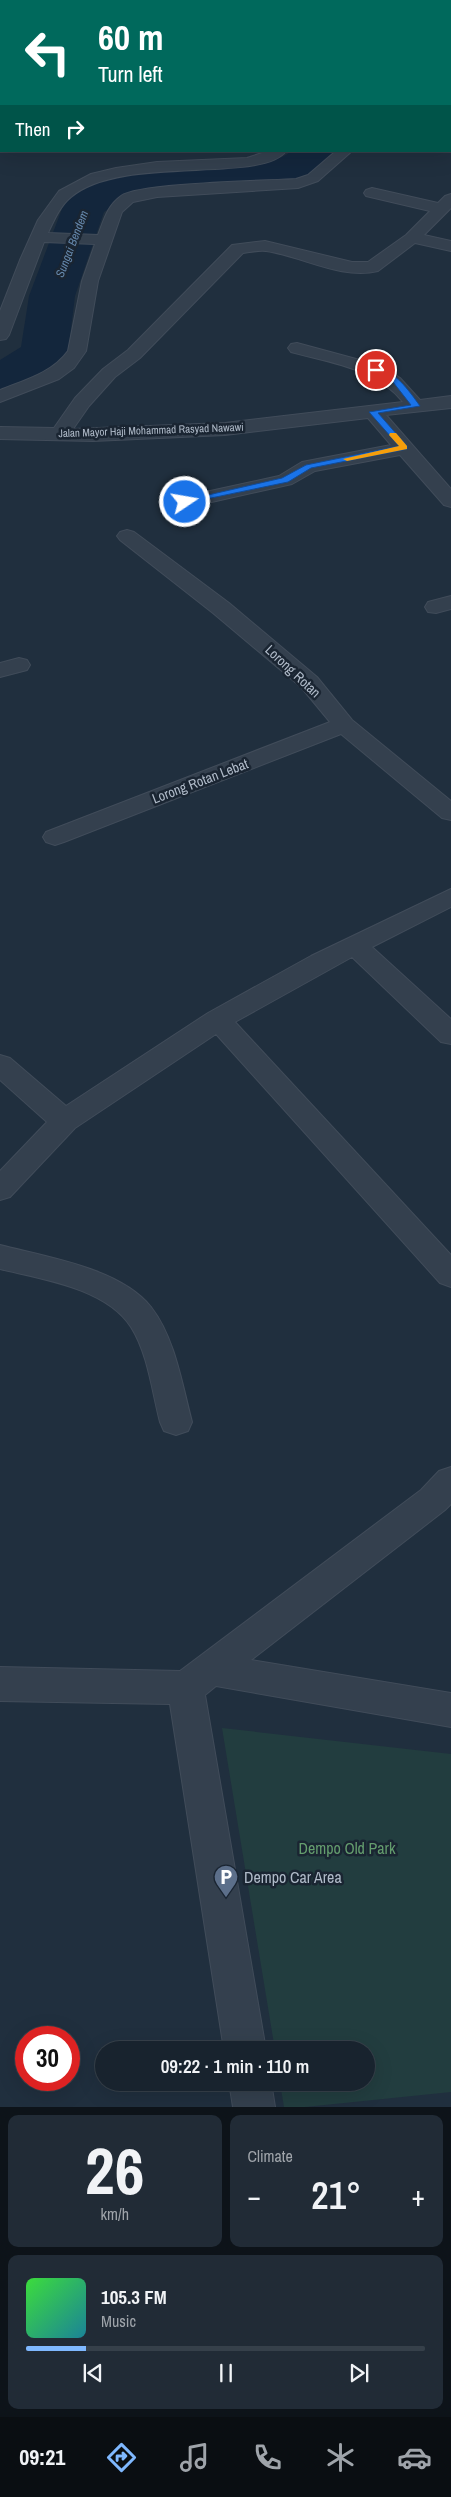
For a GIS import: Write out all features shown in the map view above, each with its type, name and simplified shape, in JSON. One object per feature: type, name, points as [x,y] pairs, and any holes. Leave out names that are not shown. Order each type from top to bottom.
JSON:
[{"type":"street","points":[[0,335],[4,312],[45,237],[56,204],[64,194],[93,180],[128,170],[263,160],[277,152]]},
{"type":"street","points":[[0,396],[53,375],[68,364],[77,351],[99,240],[115,210],[128,198],[136,195],[298,183],[313,178],[344,152]]},
{"type":"street","points":[[372,193],[446,204]]},
{"type":"street","points":[[60,434],[82,402],[109,373],[134,354],[204,280],[238,248],[265,246],[362,268],[372,267],[412,238],[446,204]]},
{"type":"street","points":[[45,237],[99,240]]},
{"type":"street","points":[[412,238],[451,246]]},
{"type":"street","points":[[297,348],[388,375],[396,380],[416,406]]},
{"type":"street","name":"Jalan Mayor Haji Mohammad Rasyad Nawawi","points":[[0,433],[60,434],[225,429],[451,402]]},
{"type":"street","points":[[373,412],[451,501]]},
{"type":"street","points":[[185,502],[285,480],[309,466],[404,448]]},
{"type":"street","name":"Lorong Rotan","points":[[127,536],[222,608],[309,682],[344,725],[451,813]]},
{"type":"street","name":"Lorong Rotan Lebat","points":[[55,837],[344,725]]},
{"type":"street","points":[[0,1189],[65,1121],[218,1020],[320,962],[451,897]]},
{"type":"street","points":[[356,945],[451,1035]]},
{"type":"street","points":[[218,1020],[451,1275]]},
{"type":"street","points":[[0,1065],[65,1121]]},
{"type":"street","points":[[0,1257],[93,1282],[122,1300],[141,1316],[159,1358],[176,1422]]},
{"type":"street","points":[[198,1679],[433,1500],[451,1481]]},
{"type":"street","points":[[198,1679],[244,2041]]},
{"type":"street","points":[[0,1684],[198,1679],[366,1697],[451,1710]]},
{"type":"street","points":[[251,2091],[254,2107]]},
{"type":"green space","name":"Dempo Old Park","points":[[222,1728],[451,1754],[451,2092],[305,2107],[284,2107],[281,2091],[375,2091],[375,2041],[274,2041]]},
{"type":"waterway","name":"Sungai Bendem","points":[[0,376],[18,370],[44,353],[52,296],[85,206],[110,189],[147,178],[266,174],[302,164],[314,152]]},
{"type":"slow traffic","points":[[347,459],[404,448],[393,435]]},
{"type":"place","name":"Dempo Car Area","points":[[226,1898]]},
{"type":"route","points":[[185,502],[292,478],[302,469],[309,466],[404,448],[373,412],[416,406],[396,380],[376,370]]}]
